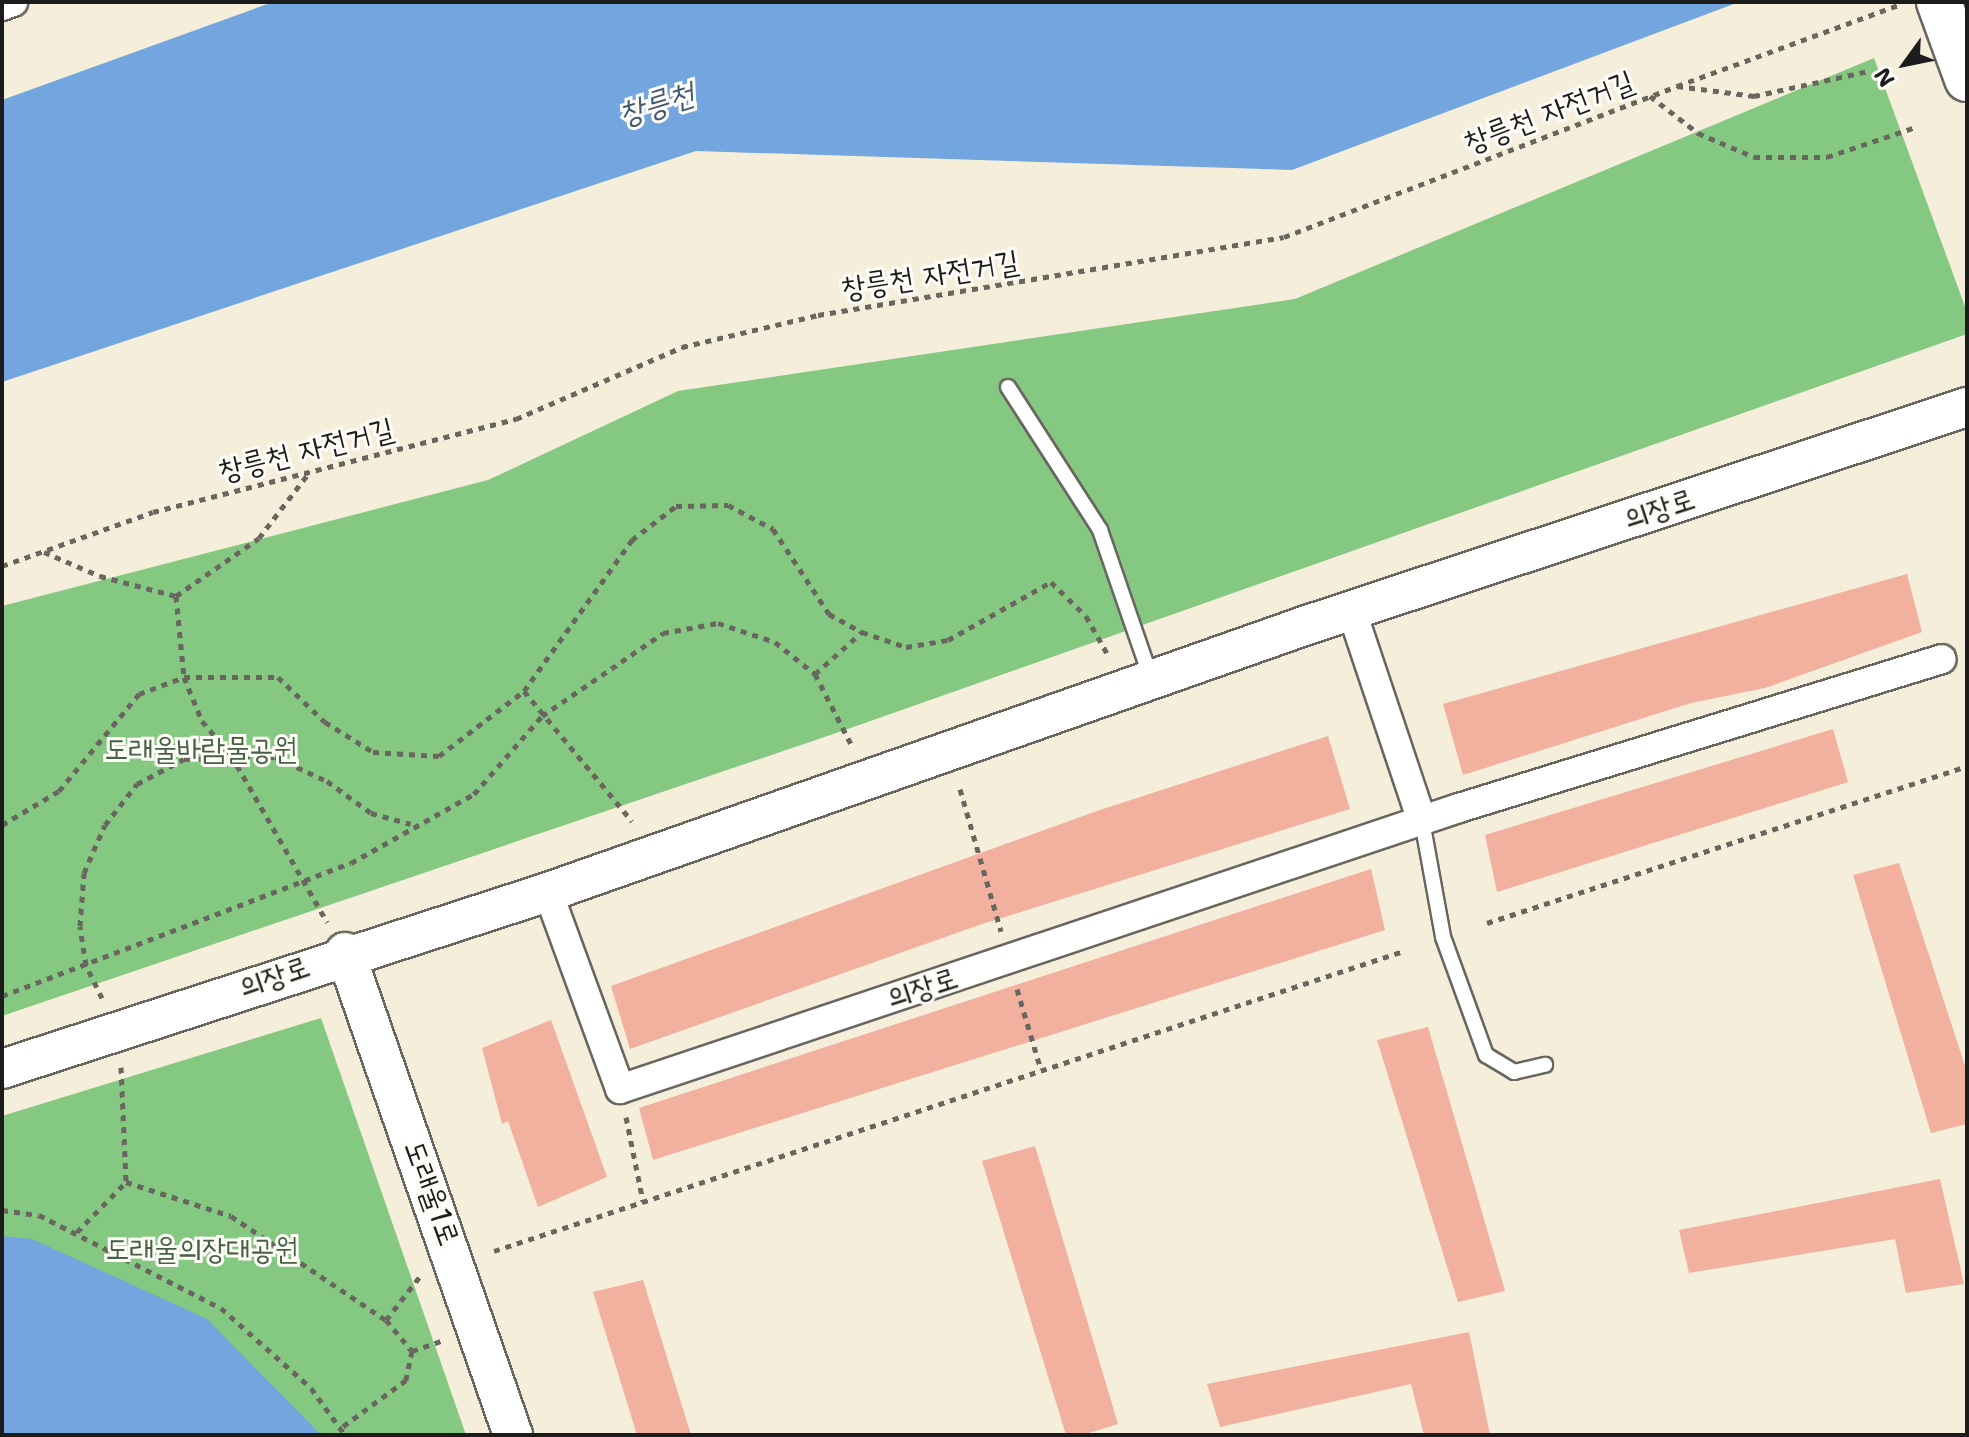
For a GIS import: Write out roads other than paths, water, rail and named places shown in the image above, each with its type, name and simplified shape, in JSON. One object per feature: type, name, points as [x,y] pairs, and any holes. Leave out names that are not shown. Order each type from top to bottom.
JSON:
[{"type":"main road","points":[[1939,2],[1967,79]]},
{"type":"street","points":[[2,6],[13,2]]},
{"type":"street","name":"의장로","points":[[2,1069],[336,938],[548,892],[1151,678],[1967,407]]},
{"type":"street","points":[[1352,612],[1422,821]]},
{"type":"street","name":"의장로","points":[[548,892],[620,1089],[1422,821],[1942,659]]},
{"type":"street","name":"도래울1로","points":[[336,938],[513,1435]]},
{"type":"lane","points":[[1008,387],[1100,530],[1151,678]]},
{"type":"lane","points":[[1422,821],[1443,937],[1486,1055],[1514,1072],[1545,1065]]},
{"type":"water","name":"창릉천","points":[[273,2],[1739,2],[1292,170],[696,151],[2,382],[2,100]]},
{"type":"water","points":[[2,1236],[32,1239],[207,1319],[321,1435],[2,1435]]},
{"type":"park label","name":"도래울바람물공원","points":[[201,749]]},
{"type":"park label","name":"도래울의장대공원","points":[[202,1249]]}]
